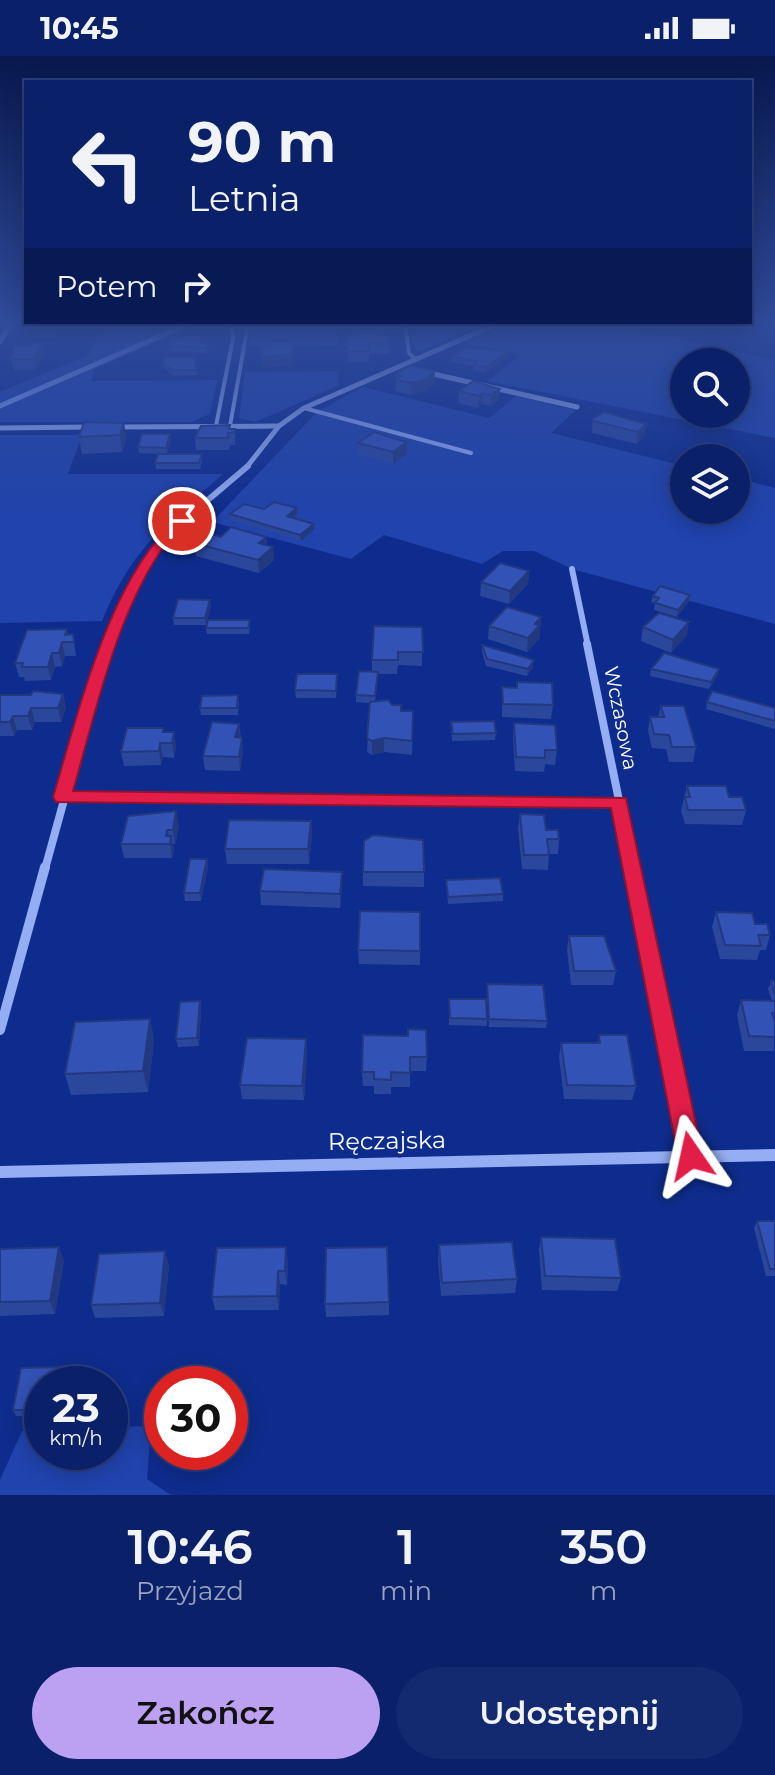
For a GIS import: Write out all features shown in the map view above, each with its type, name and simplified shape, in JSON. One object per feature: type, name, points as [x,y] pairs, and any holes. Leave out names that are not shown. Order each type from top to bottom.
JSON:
[{"type":"street","points":[[0,1030],[62,797],[96,684],[133,587],[163,538],[251,463],[279,426],[304,408],[340,391]]},
{"type":"street","points":[[509,391],[577,407]]},
{"type":"street","points":[[108,427],[279,426]]},
{"type":"street","points":[[0,428],[93,427]]},
{"type":"street","name":"Wczasowa","points":[[572,569],[691,1156]]},
{"type":"street","points":[[62,797],[619,802]]},
{"type":"street","name":"Ręczajska","points":[[0,1172],[775,1155]]},
{"type":"lane","points":[[216,426],[223,391]]},
{"type":"lane","points":[[230,426],[236,391]]},
{"type":"lane","points":[[304,408],[471,453]]},
{"type":"shaded area","points":[[215,391],[210,414],[191,422],[0,422],[0,392]]},
{"type":"shaded area","points":[[243,391],[325,391],[256,422],[239,418]]},
{"type":"shaded area","points":[[355,391],[380,391],[489,418],[516,396],[576,410],[551,433],[670,463],[670,524],[750,524],[750,482],[775,488],[775,624],[572,569],[534,551],[503,551],[482,564],[384,535],[351,559],[212,522],[318,411]]},
{"type":"shaded area","points":[[538,391],[670,391],[670,417]]},
{"type":"shaded area","points":[[750,391],[775,391],[775,438],[724,428],[750,428]]},
{"type":"shaded area","points":[[0,435],[82,435],[68,474],[223,474],[167,524],[138,555],[102,621],[0,623]]},
{"type":"shaded area","points":[[144,1426],[144,1470],[148,1470],[147,1479],[171,1495],[0,1495],[0,1480],[22,1431],[24,1470],[128,1470],[128,1427]]},
{"type":"building","points":[[460,391],[497,391],[479,396]]},
{"type":"building","points":[[604,412],[646,424],[638,432],[593,421]]},
{"type":"building","points":[[84,422],[124,423],[120,435],[79,437]]},
{"type":"building","points":[[230,425],[229,429],[235,429],[234,433],[228,433],[228,438],[195,438],[201,426]]},
{"type":"building","points":[[374,432],[407,442],[393,452],[358,443]]},
{"type":"building","points":[[142,434],[170,434],[166,448],[138,447]]},
{"type":"building","points":[[158,454],[202,454],[199,463],[155,463]]},
{"type":"building","points":[[274,502],[297,508],[287,516],[314,524],[300,535],[230,514],[244,504],[264,509]]},
{"type":"building","points":[[231,527],[266,537],[259,543],[273,547],[258,560],[194,543],[207,533],[221,537]]},
{"type":"building","points":[[500,563],[529,571],[510,591],[481,582]]},
{"type":"building","points":[[660,586],[690,595],[678,610],[655,603],[659,598],[653,596]]},
{"type":"building","points":[[178,599],[210,600],[205,618],[173,618]]},
{"type":"building","points":[[507,607],[541,617],[535,624],[540,625],[528,638],[489,626]]},
{"type":"building","points":[[659,613],[689,622],[673,640],[643,627]]},
{"type":"building","points":[[208,620],[250,620],[248,628],[206,628]]},
{"type":"building","points":[[374,626],[422,627],[423,652],[398,652],[398,660],[372,660]]},
{"type":"building","points":[[67,629],[65,635],[73,634],[74,642],[62,642],[59,653],[52,653],[48,667],[22,667],[23,663],[15,663],[27,630]]},
{"type":"building","points":[[482,645],[534,660],[528,669],[487,659]]},
{"type":"building","points":[[664,653],[719,669],[711,682],[651,669]]},
{"type":"building","points":[[359,671],[378,672],[375,696],[356,695]]},
{"type":"building","points":[[297,674],[337,674],[336,691],[295,690]]},
{"type":"building","points":[[517,682],[552,683],[553,705],[503,704],[502,687],[517,688]]},
{"type":"building","points":[[33,691],[63,694],[58,708],[31,708],[28,716],[13,716],[10,722],[0,722],[0,695],[31,695]]},
{"type":"building","points":[[712,691],[775,708],[775,721],[707,702]]},
{"type":"building","points":[[238,695],[237,708],[200,708],[202,696]]},
{"type":"building","points":[[388,700],[392,705],[401,705],[401,711],[413,711],[412,741],[384,738],[372,741],[367,738],[370,702]]},
{"type":"building","points":[[661,706],[684,706],[696,747],[672,747],[669,735],[654,734],[650,717],[664,717]]},
{"type":"building","points":[[494,721],[496,733],[453,734],[451,722]]},
{"type":"building","points":[[212,722],[239,724],[235,737],[242,738],[239,757],[203,756]]},
{"type":"building","points":[[514,723],[555,725],[557,750],[545,750],[545,758],[516,757]]},
{"type":"building","points":[[127,728],[163,728],[163,732],[174,732],[172,743],[160,743],[159,751],[121,752]]},
{"type":"building","points":[[687,786],[726,786],[729,797],[742,797],[746,810],[688,810],[685,797],[690,797]]},
{"type":"building","points":[[176,811],[173,830],[167,830],[166,836],[171,836],[170,844],[121,844],[128,816]]},
{"type":"building","points":[[520,814],[544,815],[546,830],[558,830],[559,839],[547,839],[549,855],[524,855]]},
{"type":"building","points":[[229,820],[311,821],[308,849],[225,849]]},
{"type":"building","points":[[373,835],[423,840],[424,872],[363,872],[364,841]]},
{"type":"building","points":[[190,859],[207,859],[200,893],[184,893]]},
{"type":"building","points":[[264,869],[342,872],[340,894],[260,891]]},
{"type":"building","points":[[500,878],[503,894],[448,897],[446,880]]},
{"type":"building","points":[[360,911],[420,912],[420,951],[358,950]]},
{"type":"building","points":[[716,912],[752,913],[755,924],[767,924],[770,935],[758,935],[761,946],[725,945]]},
{"type":"building","points":[[569,936],[604,936],[616,971],[574,971]]},
{"type":"building","points":[[487,984],[543,985],[547,1021],[489,1019]]},
{"type":"building","points":[[449,999],[486,999],[487,1019],[450,1018]]},
{"type":"building","points":[[741,1000],[775,1001],[775,1013],[772,1013],[775,1037],[749,1036]]},
{"type":"building","points":[[200,1001],[197,1038],[176,1039],[180,1002]]},
{"type":"building","points":[[150,1019],[143,1071],[65,1074],[75,1022]]},
{"type":"building","points":[[408,1029],[426,1030],[427,1057],[410,1057],[410,1073],[391,1072],[391,1080],[374,1079],[374,1072],[362,1072],[363,1035],[408,1036]]},
{"type":"building","points":[[599,1035],[627,1035],[636,1086],[567,1085],[561,1043],[600,1043]]},
{"type":"building","points":[[247,1038],[306,1039],[302,1086],[240,1085]]},
{"type":"building","points":[[757,1221],[775,1221],[775,1269],[770,1269]]},
{"type":"building","points":[[541,1237],[615,1239],[621,1278],[545,1276]]},
{"type":"building","points":[[512,1242],[517,1279],[442,1283],[439,1245]]},
{"type":"building","points":[[59,1247],[50,1301],[0,1302],[0,1249]]},
{"type":"building","points":[[286,1247],[285,1271],[278,1271],[277,1296],[212,1297],[217,1248]]},
{"type":"building","points":[[387,1247],[389,1302],[325,1304],[326,1248]]},
{"type":"building","points":[[165,1251],[160,1303],[91,1305],[99,1254]]},
{"type":"building","points":[[21,1368],[24,1368],[24,1410],[13,1410]]},
{"type":"waterway","points":[[0,406],[34,391]]},
{"type":"route","points":[[182,521],[163,538],[133,587],[96,684],[62,797],[619,802],[691,1156]]}]
